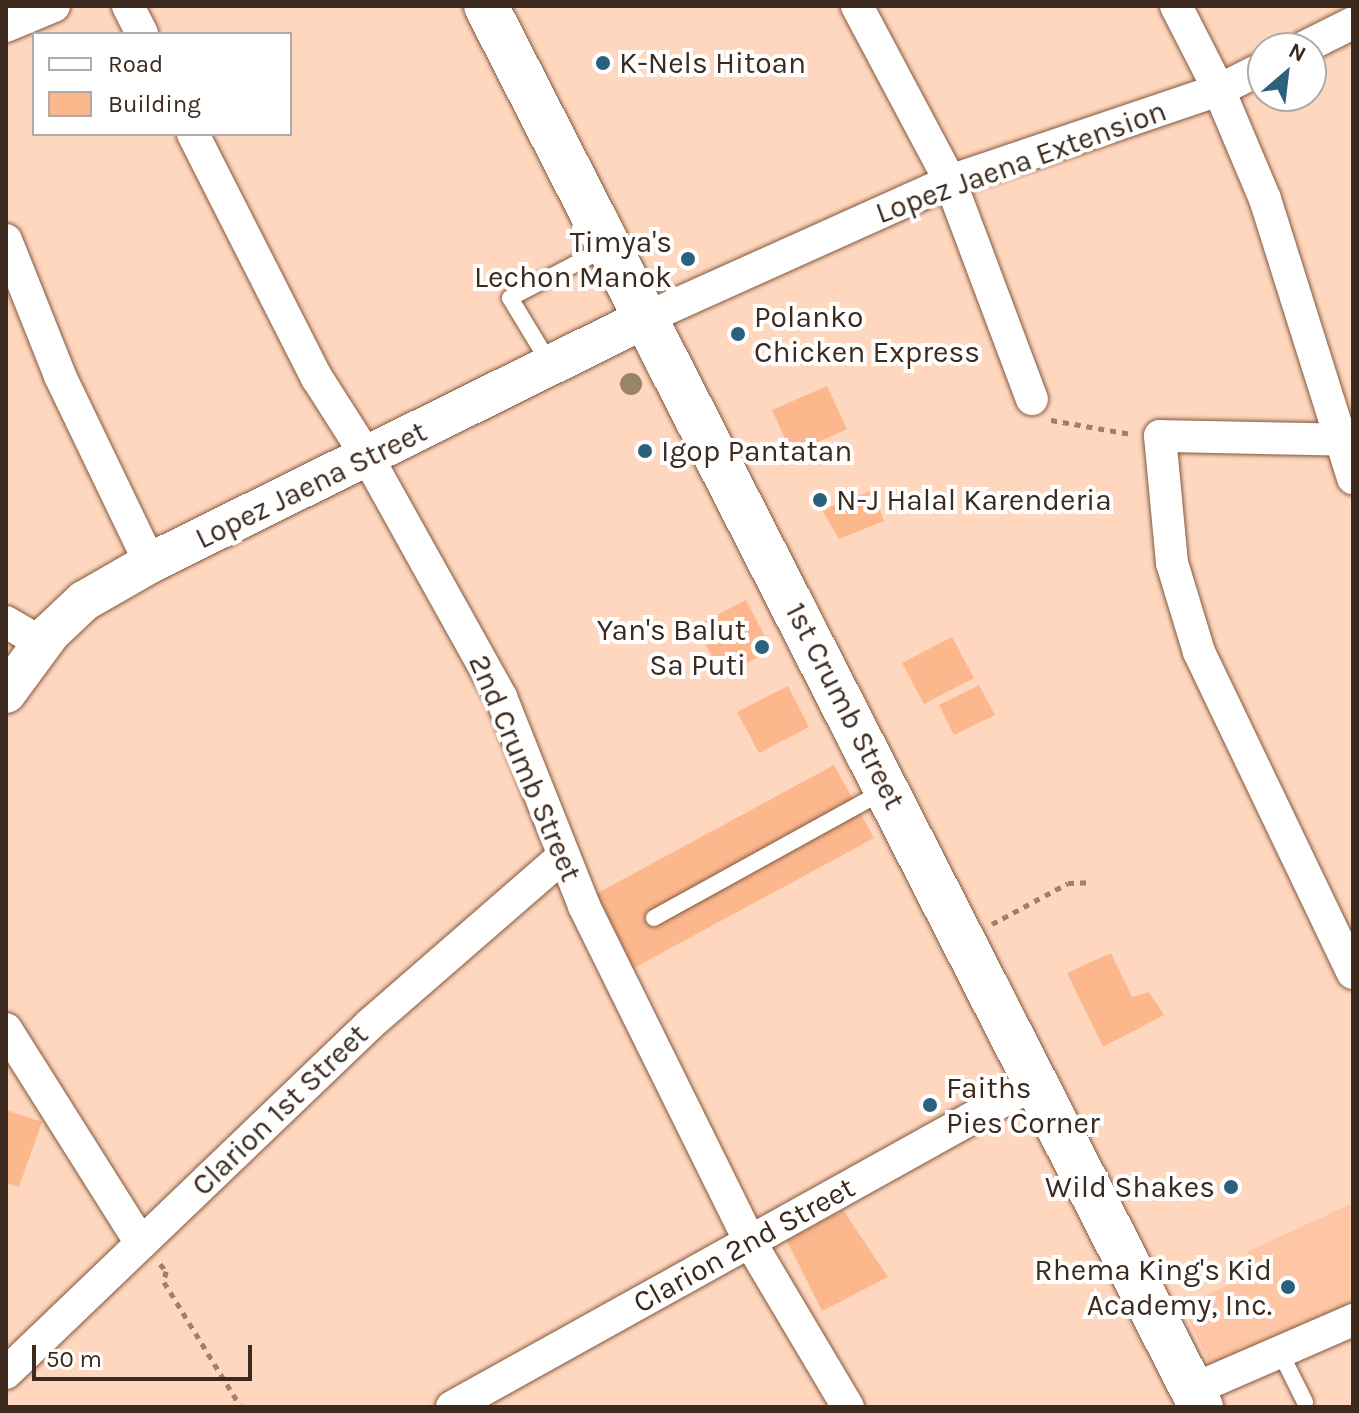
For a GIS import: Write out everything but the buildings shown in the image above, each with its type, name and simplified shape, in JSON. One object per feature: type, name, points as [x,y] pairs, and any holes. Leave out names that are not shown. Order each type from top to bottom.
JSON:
[{"type":"main road","name":"1st Crumb Street","points":[[486,6],[648,317],[1196,1399]]},
{"type":"street","points":[[6,26],[54,6]]},
{"type":"street","points":[[128,6],[141,32]]},
{"type":"street","points":[[857,6],[950,181],[1032,399]]},
{"type":"street","points":[[1176,6],[1219,90],[1265,199],[1347,440],[1353,478]]},
{"type":"street","points":[[1327,36],[1353,23]]},
{"type":"street","name":"Lopez Jaena Extension","points":[[648,317],[950,181],[1219,90],[1247,76]]},
{"type":"street","name":"2nd Crumb Street","points":[[194,136],[317,378],[368,458],[501,697],[562,857],[750,1242],[848,1407]]},
{"type":"street","points":[[6,240],[60,376],[150,563]]},
{"type":"street","name":"Lopez Jaena Street","points":[[6,693],[42,643],[84,601],[150,563],[368,458],[648,317]]},
{"type":"street","points":[[1347,440],[1160,436],[1172,563],[1199,652],[1353,973]]},
{"type":"street","points":[[6,622],[42,643]]},
{"type":"street","name":"Clarion 1st Street","points":[[6,1373],[370,1024],[562,857]]},
{"type":"street","points":[[6,1029],[141,1243]]},
{"type":"street","name":"Clarion 2nd Street","points":[[452,1407],[1035,1083]]},
{"type":"street","points":[[1196,1399],[1280,1352],[1353,1320]]},
{"type":"lane","points":[[551,366],[510,298],[611,246]]},
{"type":"lane","points":[[654,918],[887,790]]},
{"type":"lane","points":[[1280,1352],[1303,1405]]},
{"type":"path","points":[[1032,399],[1053,422],[1160,436]]},
{"type":"path","points":[[963,940],[1068,883],[1091,882]]},
{"type":"path","points":[[141,1243],[166,1271],[164,1282],[241,1407]]},
{"type":"shaded area","name":"Rhema King's Kid Academy, Inc.","points":[[1353,1203],[1353,1302],[1211,1368],[1183,1306],[1256,1272],[1247,1252]]},
{"type":"place","name":"K-Nels Hitoan","points":[[603,63]]},
{"type":"place","name":"Timya's Lechon Manok","points":[[688,259]]},
{"type":"place","name":"Polanko Chicken Express","points":[[738,334]]},
{"type":"place","name":"Igop Pantatan","points":[[645,451]]},
{"type":"place","name":"N-J Halal Karenderia","points":[[820,500]]},
{"type":"place","name":"Yan's Balut Sa Puti","points":[[762,647]]},
{"type":"place","name":"Faiths Pies Corner","points":[[930,1105]]},
{"type":"place","name":"Wild Shakes","points":[[1231,1187]]},
{"type":"place","name":"Rhema King's Kid Academy, Inc.","points":[[1288,1287]]}]
